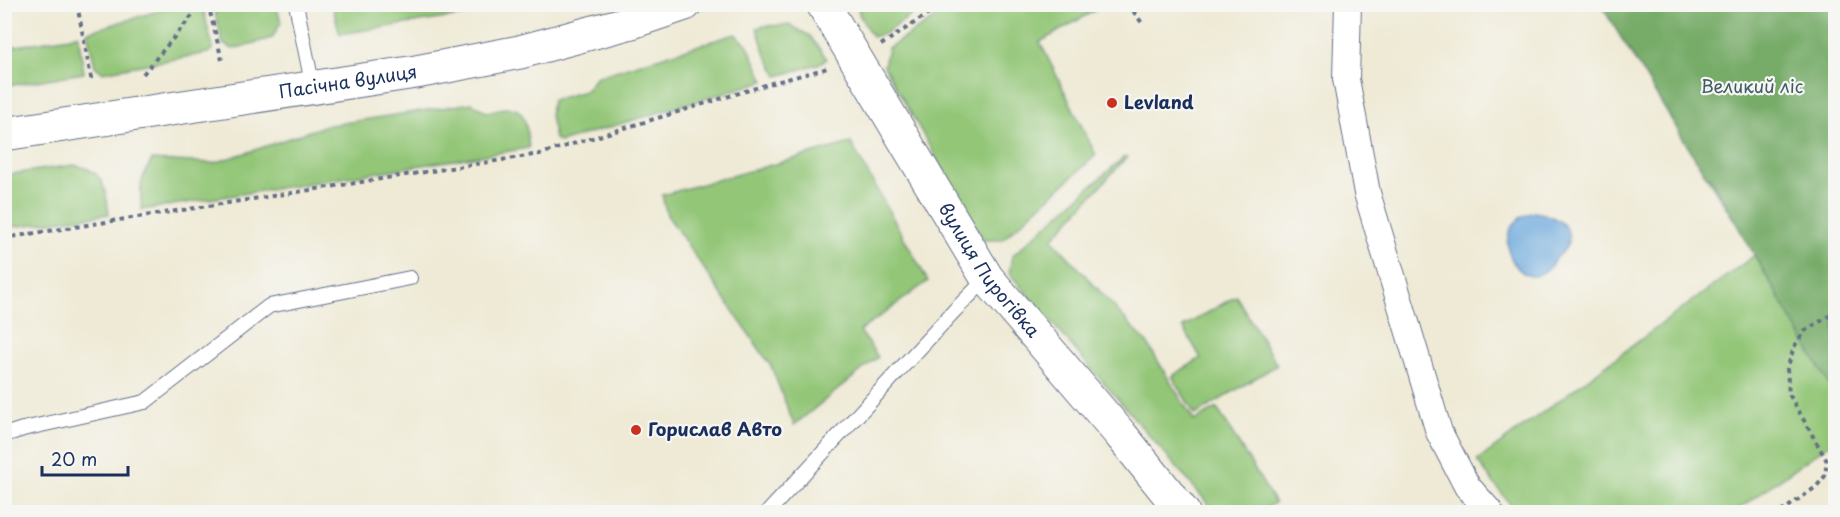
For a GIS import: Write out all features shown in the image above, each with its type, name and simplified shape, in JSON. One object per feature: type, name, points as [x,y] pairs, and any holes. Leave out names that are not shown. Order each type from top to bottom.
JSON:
[{"type":"main road","name":"Пасічна вулиця","points":[[4,134],[416,72],[520,52],[635,21],[685,4]]},
{"type":"main road","name":"вулиця Пирогівка","points":[[823,4],[987,278],[1121,435],[1183,513]]},
{"type":"street","points":[[1348,4],[1346,79],[1366,193],[1439,432],[1467,486],[1490,513]]},
{"type":"lane","points":[[296,4],[313,88]]},
{"type":"lane","points":[[4,435],[145,402],[269,306],[410,278]]},
{"type":"lane","points":[[768,513],[987,278]]},
{"type":"path","points":[[77,4],[92,82]]},
{"type":"path","points":[[143,74],[202,4]]},
{"type":"path","points":[[208,4],[222,60]]},
{"type":"path","points":[[1128,4],[1142,23]]},
{"type":"path","points":[[4,238],[540,154],[819,72]]},
{"type":"path","points":[[1781,513],[1816,487],[1825,476],[1827,461],[1820,444],[1789,394],[1787,369],[1794,348],[1806,330],[1836,312]]},
{"type":"green space","points":[[332,4],[512,5],[473,14],[340,34]]},
{"type":"green space","points":[[858,4],[926,5],[884,34],[872,37],[859,14]]},
{"type":"green space","points":[[178,5],[202,5],[213,48],[208,53],[102,72],[95,66],[87,32]]},
{"type":"green space","points":[[213,5],[276,5],[281,22],[272,38],[233,49],[223,44]]},
{"type":"green space","points":[[956,5],[1104,5],[1040,42],[1096,155],[1002,240],[983,240],[884,66],[888,48]]},
{"type":"green space","name":"Великий ліс","points":[[1601,5],[1835,5],[1835,390],[1833,392],[1709,176],[1706,176]]},
{"type":"green space","points":[[790,25],[810,36],[827,59],[778,76],[765,53],[757,28]]},
{"type":"green space","points":[[78,34],[84,73],[13,85],[5,84],[5,48]]},
{"type":"green space","points":[[735,34],[747,44],[764,81],[560,142],[555,139],[550,115],[552,100],[585,91],[596,77]]},
{"type":"green space","points":[[472,103],[486,112],[507,108],[516,109],[526,124],[529,148],[142,210],[141,184],[152,160],[214,163],[324,126]]},
{"type":"green space","points":[[851,143],[928,281],[860,331],[878,357],[794,425],[771,366],[667,215],[662,195]]},
{"type":"green space","points":[[1835,155],[1835,440],[1734,512],[1516,512],[1477,461],[1756,254],[1706,176]]},
{"type":"green space","points":[[1124,157],[1127,157],[1052,239],[1147,343],[1194,421],[1217,408],[1275,503],[1265,508],[1267,512],[1213,512],[1009,273],[1012,256]]},
{"type":"green space","points":[[74,165],[84,167],[98,176],[104,188],[109,214],[5,228],[5,175]]},
{"type":"green space","points":[[1236,296],[1277,365],[1195,415],[1172,376],[1201,358],[1183,327]]},
{"type":"water","points":[[1535,212],[1556,219],[1567,229],[1569,235],[1564,250],[1549,267],[1536,276],[1531,276],[1517,268],[1509,253],[1508,239],[1509,232],[1516,221]]},
{"type":"place","name":"Levland","points":[[1112,103]]},
{"type":"place","name":"Горислав Авто","points":[[636,430]]}]
